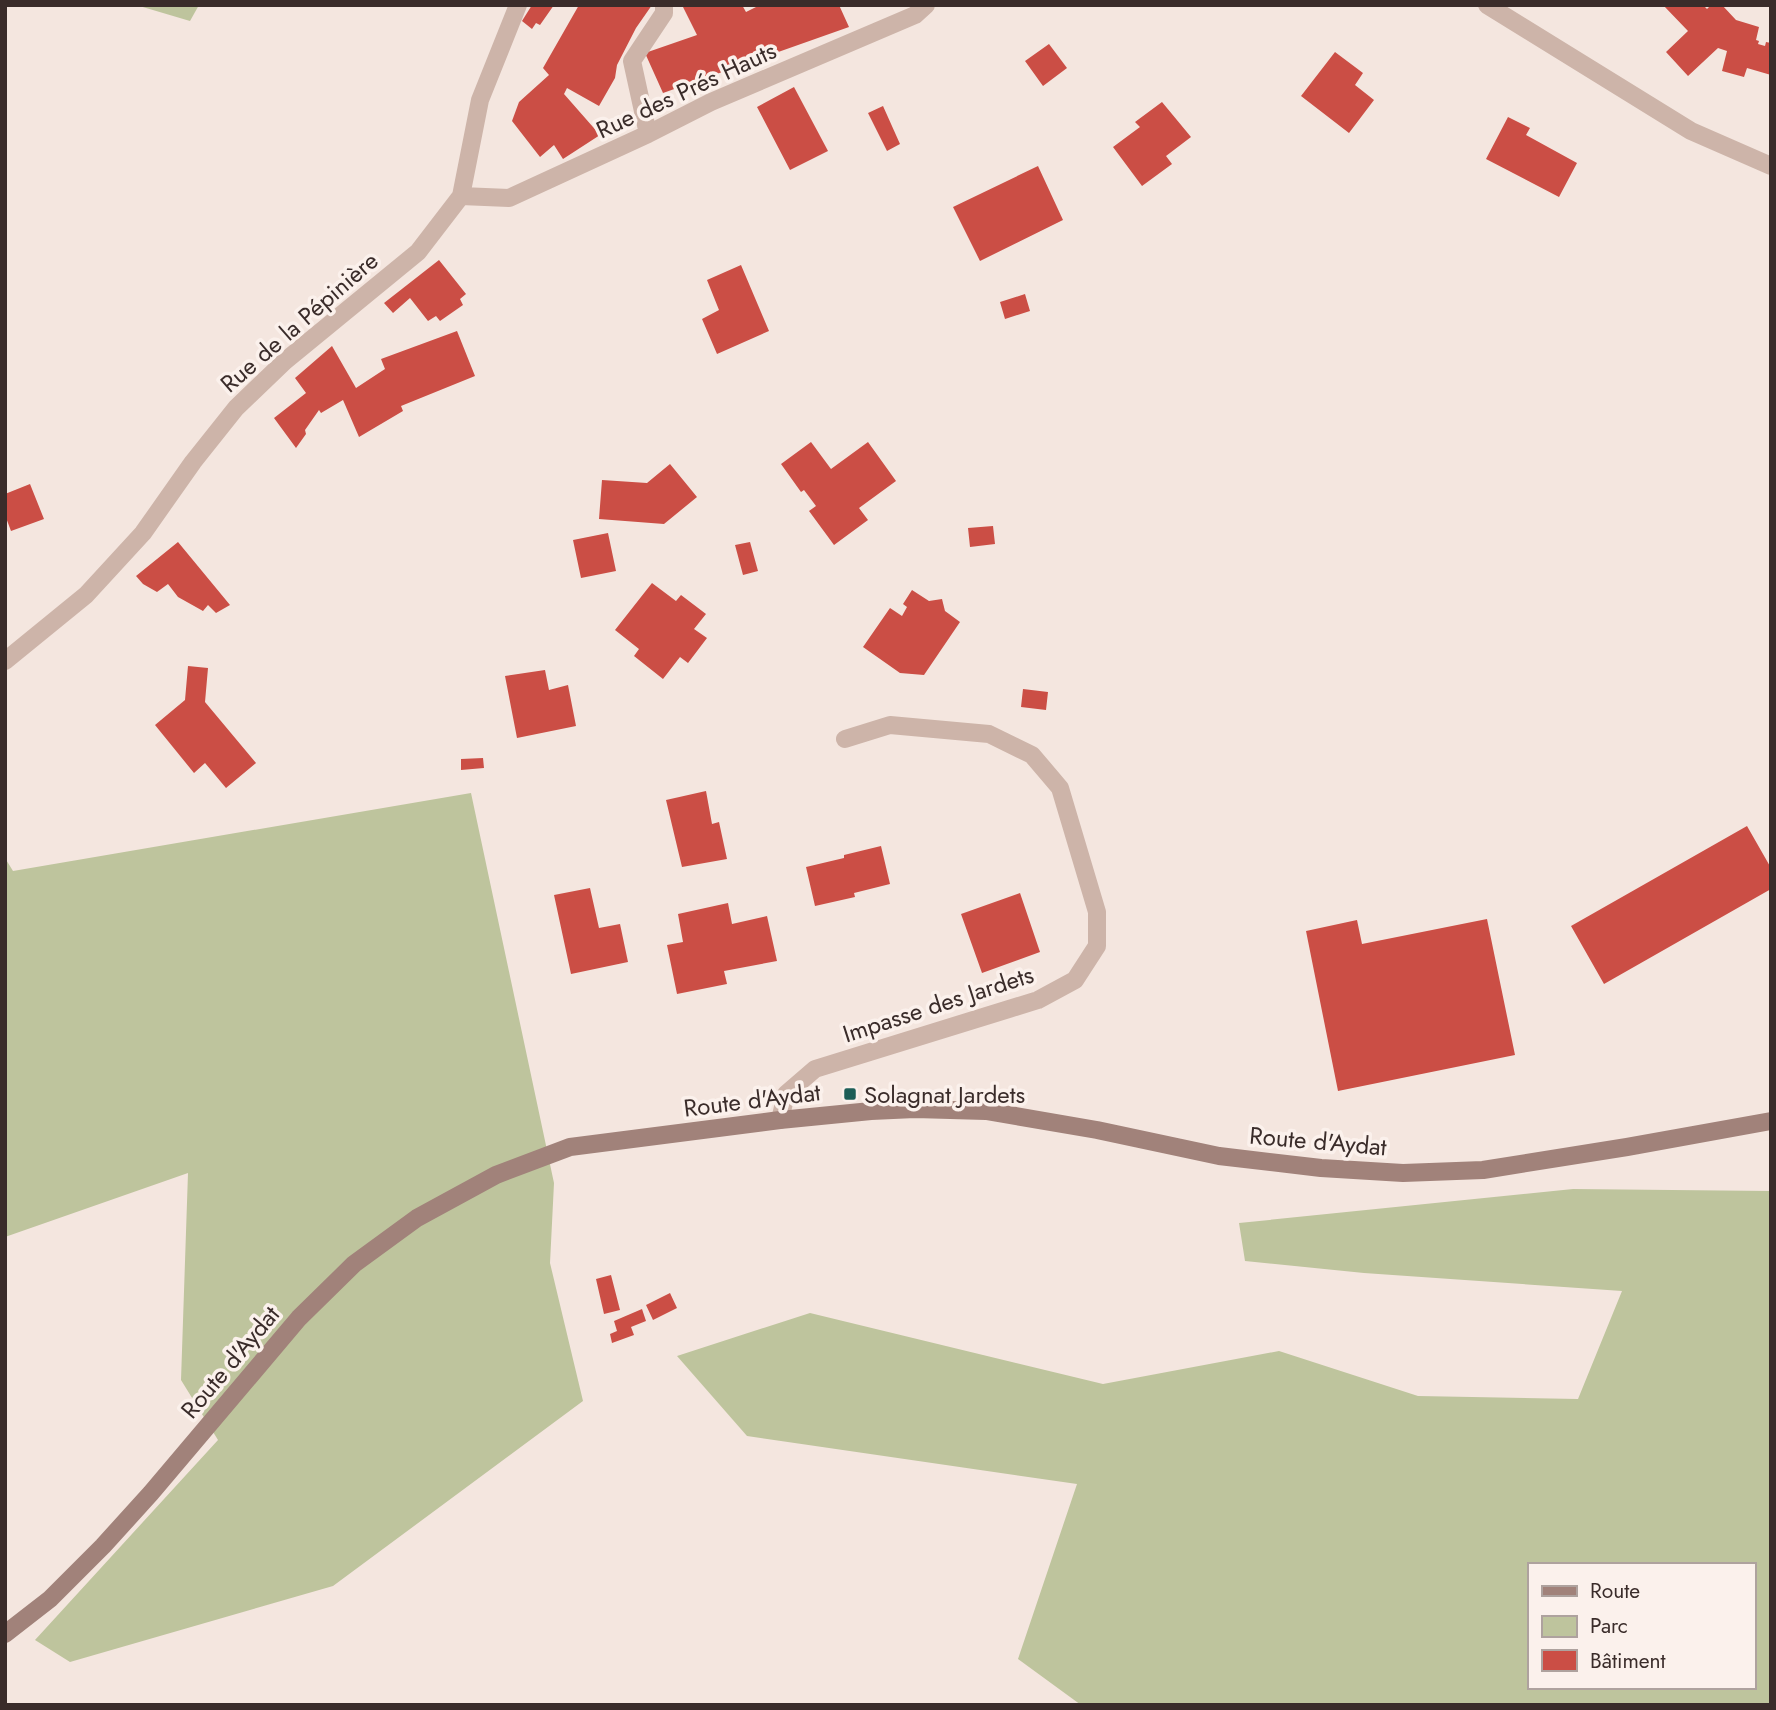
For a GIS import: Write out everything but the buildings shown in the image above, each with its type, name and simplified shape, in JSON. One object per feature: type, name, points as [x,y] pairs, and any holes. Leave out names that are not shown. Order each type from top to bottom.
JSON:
[{"type":"main road","name":"Route d'Aydat","points":[[5,1634],[50,1600],[103,1546],[299,1318],[354,1264],[417,1218],[496,1175],[570,1147],[780,1119],[904,1109],[986,1111],[1097,1130],[1219,1156],[1321,1168],[1404,1173],[1483,1170],[1771,1121]]},
{"type":"street","name":"Rue de la Pépinière","points":[[5,661],[86,595],[118,560],[142,533],[236,408],[285,361],[418,252],[461,196],[480,100],[518,5]]},
{"type":"street","points":[[648,134],[632,61],[664,13],[664,5]]},
{"type":"street","name":"Rue des Prés Hauts","points":[[461,196],[509,198],[711,102],[915,15],[926,5]]},
{"type":"street","points":[[1487,5],[1691,131],[1771,166]]},
{"type":"street","name":"Impasse des Jardets","points":[[780,1119],[786,1094],[815,1069],[1038,1000],[1075,980],[1097,946],[1097,912],[1060,788],[1032,755],[989,734],[890,724],[845,739]]},
{"type":"green space","points":[[136,5],[199,5],[190,21]]},
{"type":"green space","points":[[471,793],[554,1183],[550,1263],[583,1401],[333,1586],[70,1662],[35,1640],[218,1440],[181,1380],[188,1173],[5,1237],[5,858],[13,871]]},
{"type":"green space","points":[[1573,1189],[1771,1191],[1771,1705],[1081,1705],[1018,1659],[1077,1484],[747,1436],[677,1356],[810,1313],[1103,1384],[1279,1351],[1418,1396],[1578,1399],[1622,1291],[1364,1273],[1245,1261],[1239,1223]]},
{"type":"place","name":"Solagnat Jardets","points":[[850,1094]]}]
